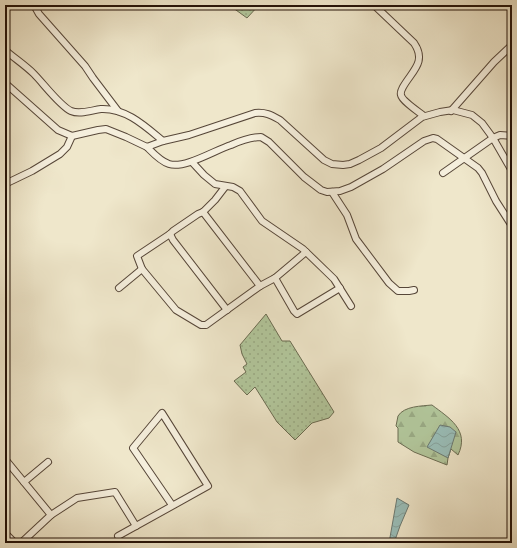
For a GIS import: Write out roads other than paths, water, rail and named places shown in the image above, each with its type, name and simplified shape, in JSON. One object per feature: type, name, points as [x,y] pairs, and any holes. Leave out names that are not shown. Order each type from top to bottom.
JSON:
[{"type":"street","points":[[34,5],[85,66],[118,111]]},
{"type":"street","points":[[374,5],[414,43],[418,49],[420,55],[418,64],[404,85],[400,94],[404,100],[424,116]]},
{"type":"street","points":[[451,110],[494,62],[512,45]]},
{"type":"street","points":[[5,50],[33,73],[64,106],[71,111],[79,112],[103,109],[118,111],[142,123],[163,141]]},
{"type":"street","points":[[5,82],[58,130],[72,136],[98,130],[106,130],[126,136],[147,147],[161,160],[170,164],[176,165],[192,162],[231,145],[248,139],[261,137],[269,142],[304,177],[321,190],[327,192],[340,191],[351,187],[383,169],[424,141],[433,138],[437,139],[478,168],[512,226]]},
{"type":"street","points":[[147,147],[256,113],[264,113],[273,115],[280,120],[324,160],[332,164],[350,164],[381,148],[422,116],[451,110],[472,115],[482,123],[493,138],[512,170]]},
{"type":"street","points":[[5,184],[32,171],[60,154],[67,147],[72,136]]},
{"type":"street","points":[[443,173],[493,138],[500,136],[512,136]]},
{"type":"street","points":[[192,162],[208,179],[215,184],[240,191],[262,221],[306,252],[334,279],[351,306]]},
{"type":"street","points":[[225,187],[203,212],[136,256],[142,269],[176,310],[201,325],[206,325],[260,286],[275,278],[306,252]]},
{"type":"street","points":[[332,192],[348,215],[356,239],[390,283],[398,291],[414,290]]},
{"type":"street","points":[[203,212],[260,286]]},
{"type":"street","points":[[170,234],[227,310]]},
{"type":"street","points":[[119,288],[142,269]]},
{"type":"street","points":[[275,278],[297,314],[340,288]]},
{"type":"street","points":[[118,536],[172,506],[208,486],[162,413],[133,448],[172,506]]},
{"type":"street","points":[[5,458],[51,515]]},
{"type":"street","points":[[24,482],[48,462]]},
{"type":"street","points":[[21,543],[51,515],[77,498],[114,492],[136,526]]},
{"type":"street","points":[[5,533],[15,543]]},
{"type":"water","points":[[440,425],[450,427],[456,432],[448,458],[427,447]]},
{"type":"water","points":[[397,498],[409,505],[394,543],[389,543]]}]
